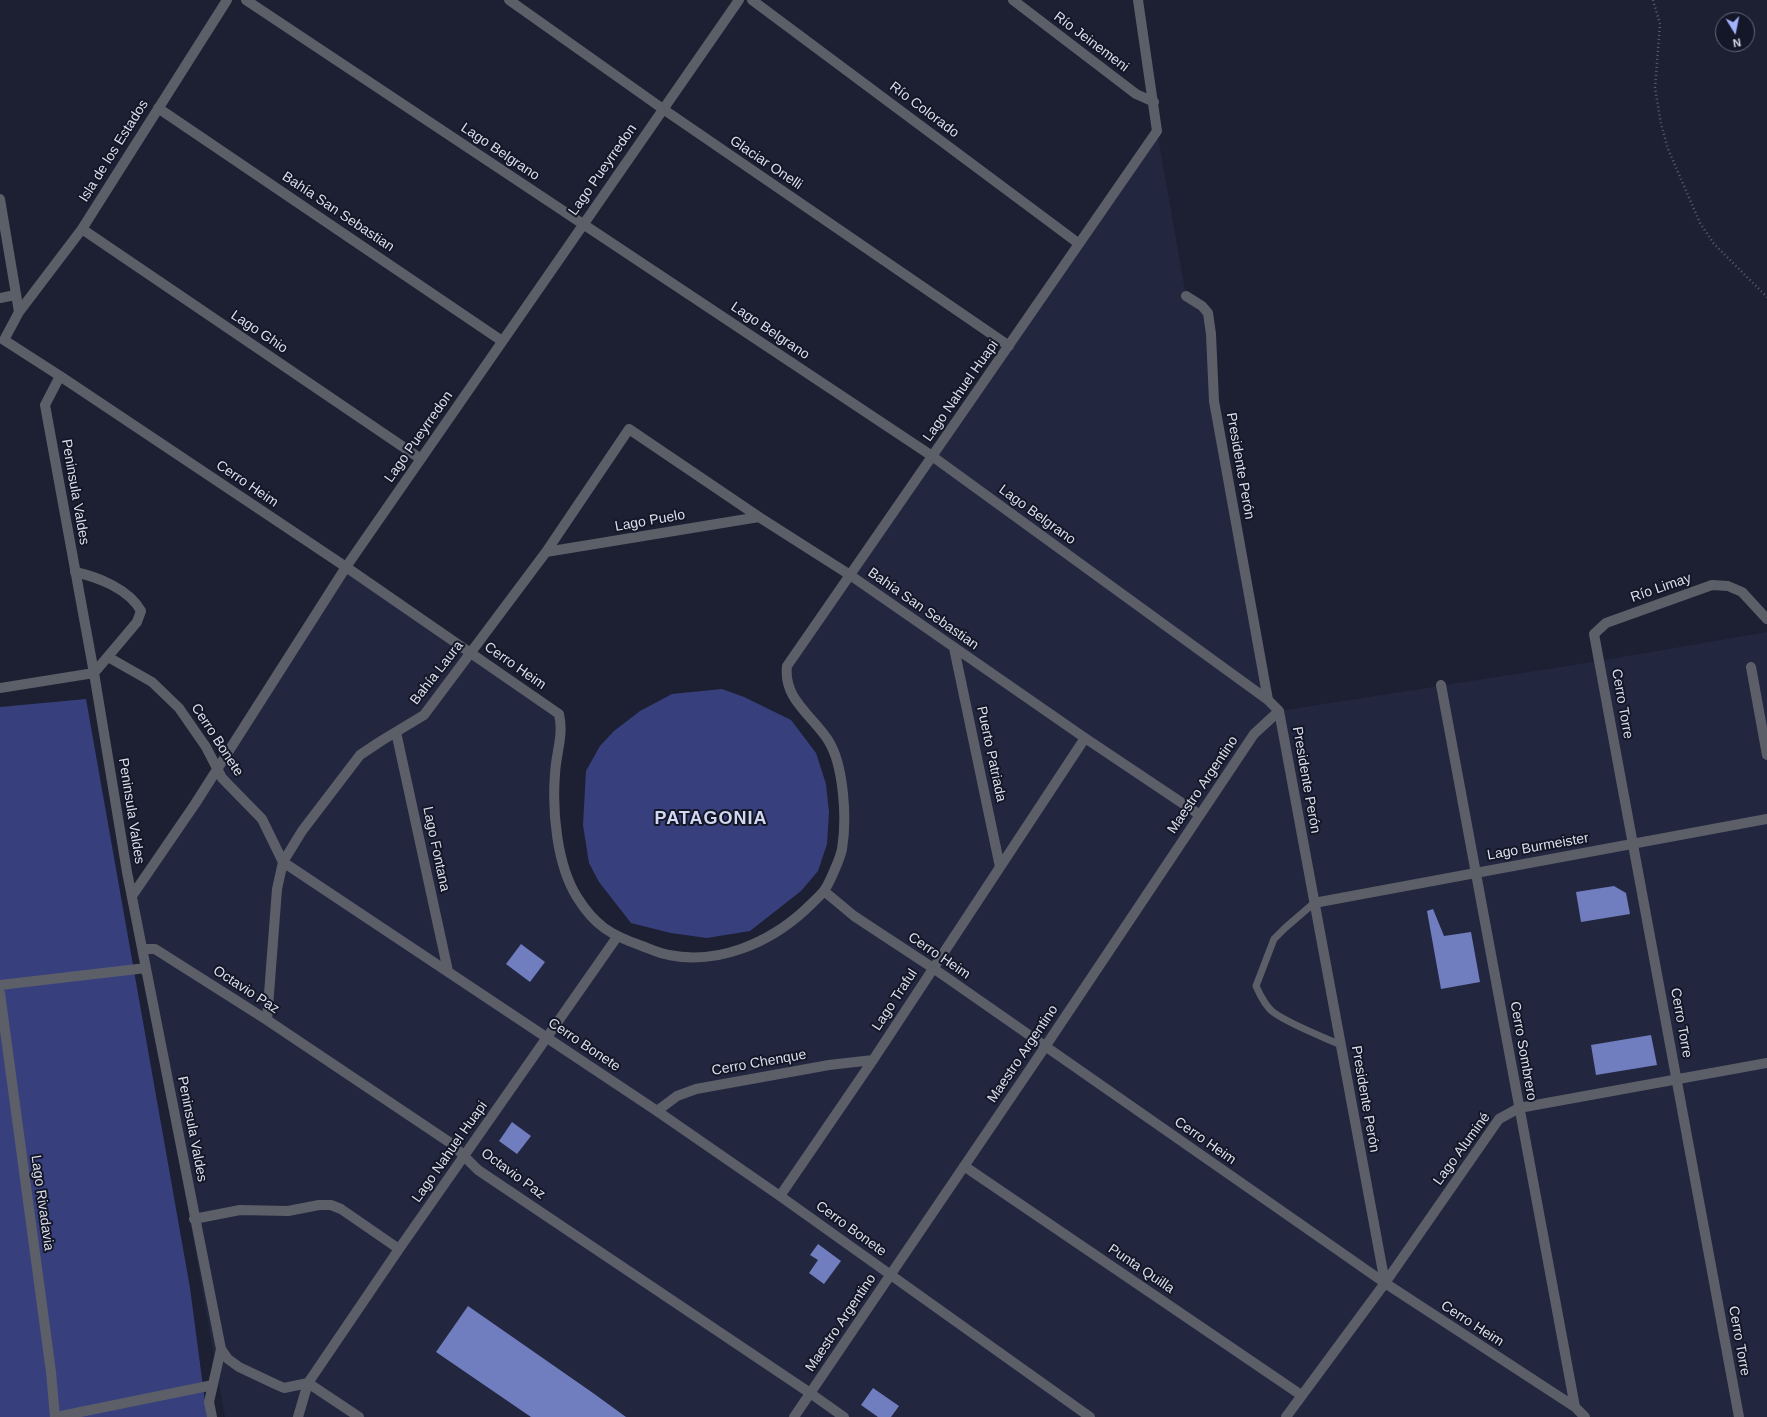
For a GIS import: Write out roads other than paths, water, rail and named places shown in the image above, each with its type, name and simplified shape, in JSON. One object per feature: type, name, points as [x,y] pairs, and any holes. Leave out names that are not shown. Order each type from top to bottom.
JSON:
[{"type":"street","name":"Isla de los Estados","points":[[19,312],[82,229],[227,0]]},
{"type":"street","name":"Lago Belgrano","points":[[246,0],[584,223],[932,456],[1268,700]]},
{"type":"street","name":"Glaciar Onelli","points":[[509,0],[662,109],[1009,346]]},
{"type":"street","name":"Lago Pueyrredon","points":[[132,896],[195,804],[346,567],[739,0]]},
{"type":"street","name":"Río Colorado","points":[[752,0],[1078,243]]},
{"type":"street","name":"Río Jeinemeni","points":[[1013,0],[1136,94],[1154,102]]},
{"type":"street","points":[[1138,0],[1154,102]]},
{"type":"street","name":"Lago Nahuel Huapi","points":[[787,666],[1009,346],[1078,243],[1157,131],[1154,102]]},
{"type":"street","name":"Bahía San Sebastian","points":[[158,108],[502,341]]},
{"type":"street","points":[[0,198],[19,312],[1,340],[60,376]]},
{"type":"street","name":"Lago Ghio","points":[[82,229],[421,459]]},
{"type":"street","points":[[0,298],[15,295]]},
{"type":"street","name":"Presidente Perón","points":[[1186,296],[1202,306],[1208,313],[1211,334],[1214,401],[1268,700],[1279,711],[1384,1283]]},
{"type":"street","name":"Cerro Heim","points":[[60,376],[346,567],[559,714],[562,727],[555,775],[556,821],[564,869],[576,897],[594,921],[617,937],[668,955],[698,958],[728,954],[764,938],[792,922],[824,891],[842,851],[845,815],[840,773],[828,740],[791,692],[786,678],[787,666]]},
{"type":"street","name":"Peninsula Valdes","points":[[60,376],[45,405],[94,673],[132,896],[194,1219],[221,1349],[209,1402],[212,1417]]},
{"type":"street","name":"Bahía San Sebastian","points":[[629,429],[850,575],[1085,738],[1200,815]]},
{"type":"street","name":"Bahía Laura","points":[[266,1020],[277,889],[283,862],[302,831],[360,755],[424,715],[546,552],[629,429]]},
{"type":"street","name":"Lago Puelo","points":[[546,552],[759,516]]},
{"type":"street","points":[[0,688],[94,673],[137,622],[141,611],[136,602],[108,583],[96,577],[75,572]]},
{"type":"street","name":"Río Limay","points":[[1594,634],[1606,623],[1712,585],[1728,586],[1742,592],[1767,619]]},
{"type":"street","name":"Cerro Torre","points":[[1594,634],[1739,1417]]},
{"type":"street","name":"Puerto Patriada","points":[[954,648],[1000,866]]},
{"type":"street","name":"Cerro Bonete","points":[[108,657],[152,682],[179,708],[202,741],[226,783],[262,819],[283,862],[657,1111],[780,1196],[1090,1417]]},
{"type":"street","points":[[1751,667],[1767,755]]},
{"type":"street","name":"Cerro Sombrero","points":[[1441,685],[1575,1408]]},
{"type":"street","name":"Maestro Argentino","points":[[794,1417],[1045,1047],[1254,734],[1279,711]]},
{"type":"street","name":"Lago Fontana","points":[[396,732],[448,971]]},
{"type":"street","name":"Lago Traful","points":[[780,1196],[873,1060],[1085,738]]},
{"type":"street","name":"Lago Burmeister","points":[[1314,903],[1767,819]]},
{"type":"street","name":"Cerro Heim","points":[[824,891],[854,916],[933,968],[1384,1283],[1575,1408]]},
{"type":"street","name":"Lago Nahuel Huapi","points":[[308,1383],[399,1249],[548,1038],[617,937]]},
{"type":"street","name":"Octavio Paz","points":[[143,950],[156,949],[266,1020],[452,1144],[478,1170],[844,1417]]},
{"type":"street","points":[[0,985],[146,968]]},
{"type":"street","name":"Lago Rivadavia","points":[[0,993],[51,1372],[55,1417]]},
{"type":"street","name":"Cerro Chenque","points":[[657,1111],[677,1096],[696,1089],[829,1065],[873,1060]]},
{"type":"street","name":"Lago Aluminé","points":[[1286,1417],[1384,1283],[1499,1119],[1519,1108],[1767,1063]]},
{"type":"street","name":"Punta Quilla","points":[[964,1166],[1301,1395]]},
{"type":"street","points":[[194,1219],[240,1210],[288,1211],[331,1204],[341,1209],[399,1249]]},
{"type":"street","points":[[221,1349],[228,1359],[239,1367],[284,1388],[308,1383],[359,1417]]},
{"type":"street","points":[[298,1417],[308,1383]]},
{"type":"street","points":[[55,1417],[213,1385]]},
{"type":"street","points":[[1575,1408],[1585,1417]]},
{"type":"lane","points":[[1314,903],[1274,939],[1256,986],[1260,996],[1272,1011],[1281,1017],[1340,1044]]},
{"type":"district","name":"PATAGONIA","points":[[711,819]]}]
